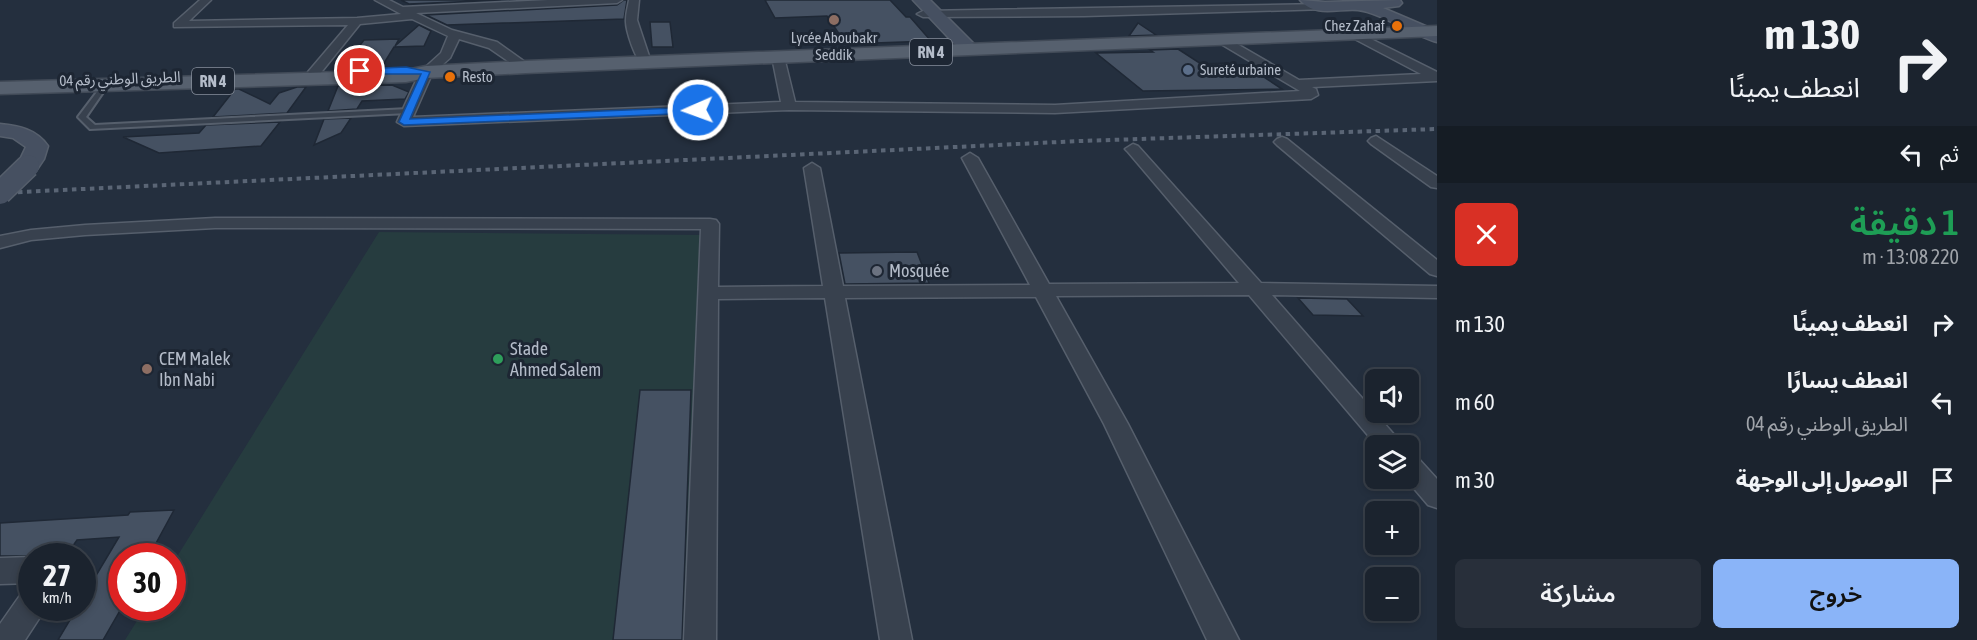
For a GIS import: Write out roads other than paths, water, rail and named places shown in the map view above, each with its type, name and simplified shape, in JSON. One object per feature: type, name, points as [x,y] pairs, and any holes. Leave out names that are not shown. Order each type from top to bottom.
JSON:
[{"type":"main road","name":"RN 4","points":[[426,72],[1355,34],[1432,33]]},
{"type":"main road","name":"الطريق الوطني رقم 04","points":[[0,84],[314,72],[406,70],[426,72]]},
{"type":"main road","name":"الطريق الوطني رقم 04","points":[[0,88],[406,76],[426,72]]},
{"type":"street","points":[[206,0],[178,25],[357,21],[414,16]]},
{"type":"street","points":[[380,0],[454,34],[493,45],[526,67]]},
{"type":"street","points":[[401,10],[617,0]]},
{"type":"street","points":[[633,0],[631,20],[645,62]]},
{"type":"street","points":[[910,0],[926,10],[963,51]]},
{"type":"street","points":[[926,10],[1084,14],[1316,3],[1362,5],[1394,3],[1392,0]]},
{"type":"street","points":[[1362,5],[1432,33]]},
{"type":"street","points":[[314,72],[357,21]]},
{"type":"street","points":[[454,34],[446,55],[426,72],[404,122],[789,106],[1055,109],[1311,95],[1311,92],[1225,41]]},
{"type":"street","points":[[1296,84],[1437,77],[1355,34]]},
{"type":"street","points":[[778,57],[789,106]]},
{"type":"street","points":[[0,130],[30,137],[37,146],[28,166],[0,193]]},
{"type":"street","points":[[1376,141],[1437,183]]},
{"type":"street","points":[[1282,142],[1437,270]]},
{"type":"street","points":[[1133,149],[1382,435]]},
{"type":"street","points":[[970,158],[1116,424],[1223,640]]},
{"type":"street","points":[[812,168],[896,640]]},
{"type":"street","points":[[0,242],[31,235],[86,230],[215,223],[710,224],[700,640]]},
{"type":"street","points":[[709,293],[833,290],[1256,289],[1437,292]]},
{"type":"street","points":[[1419,477],[1437,497]]},
{"type":"street","points":[[0,572],[18,571]]},
{"type":"street","points":[[7,640],[20,621]]},
{"type":"lane","points":[[105,85],[82,117],[93,127],[408,111]]},
{"type":"railway","points":[[0,193],[1080,141],[1437,129]]},
{"type":"place","name":"Lycée Aboubakr Seddik","points":[[834,20]]},
{"type":"place","name":"Chez Zahaf","points":[[1397,26]]},
{"type":"place","name":"Sureté urbaine","points":[[1188,70]]},
{"type":"place","name":"Resto","points":[[450,77]]},
{"type":"place","name":"Mosquée","points":[[877,271]]},
{"type":"place","name":"Stade Ahmed Salem","points":[[498,359]]},
{"type":"place","name":"CEM Malek Ibn Nabi","points":[[147,369]]}]
